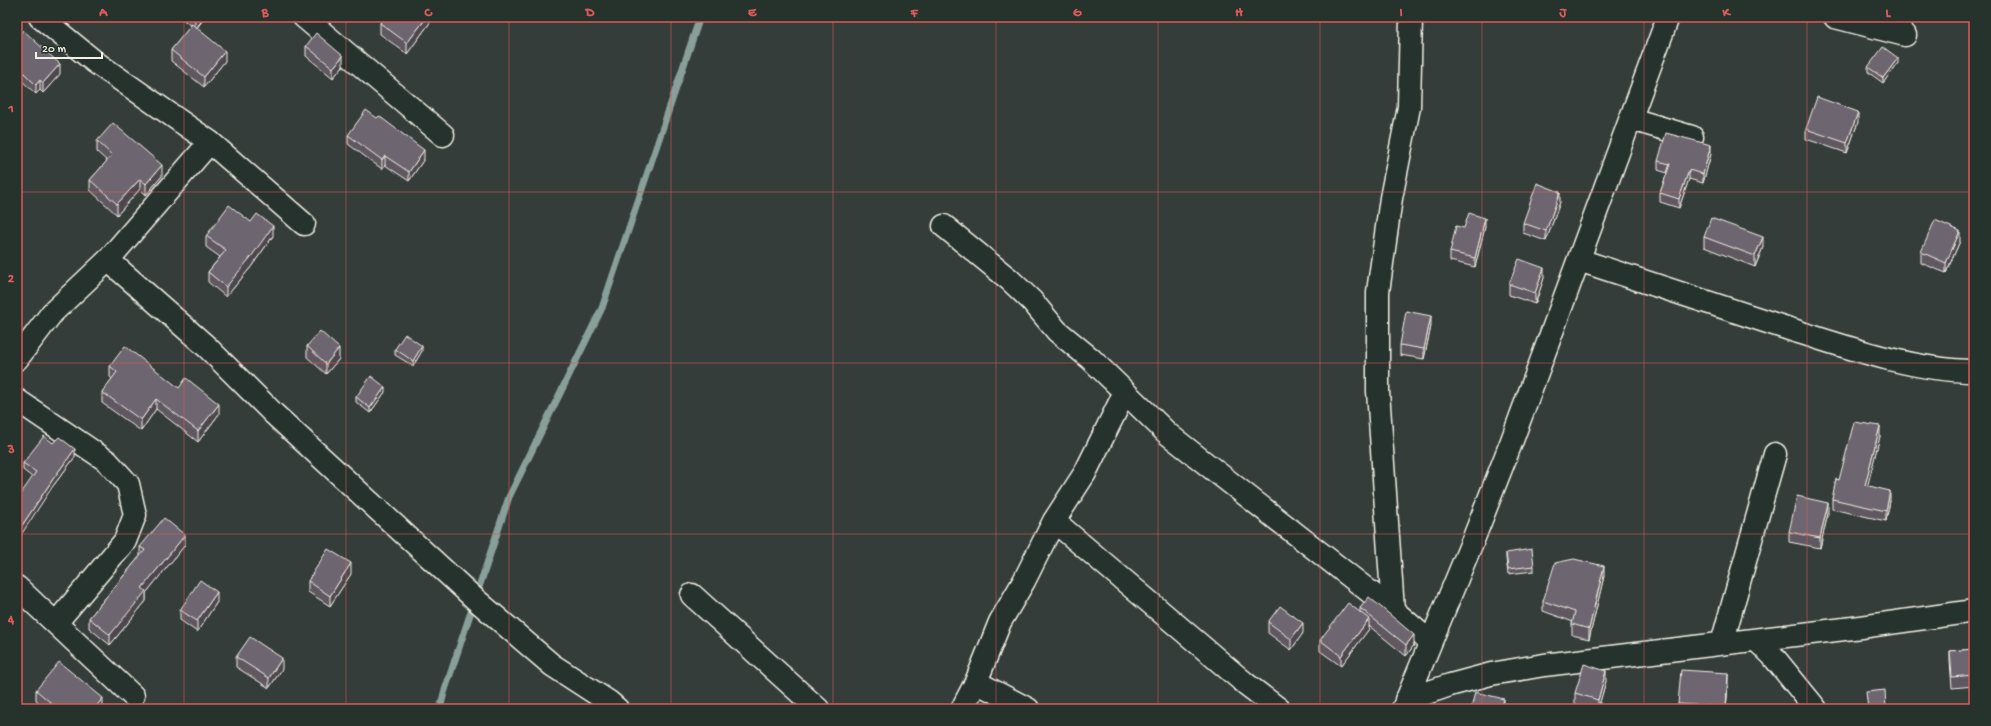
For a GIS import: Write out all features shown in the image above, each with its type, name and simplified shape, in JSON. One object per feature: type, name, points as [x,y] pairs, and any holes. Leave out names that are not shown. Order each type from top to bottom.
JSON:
[{"type":"street","points":[[40,17],[95,62],[210,142],[304,224]]},
{"type":"street","points":[[304,17],[443,135]]},
{"type":"street","points":[[1393,610],[1378,391],[1378,292],[1391,198],[1409,106],[1411,17]]},
{"type":"street","points":[[1404,705],[1478,528],[1579,260],[1668,17]]},
{"type":"street","points":[[1835,17],[1905,35]]},
{"type":"street","points":[[1631,118],[1692,137]]},
{"type":"street","points":[[17,359],[52,313],[108,260],[210,142]]},
{"type":"street","points":[[944,226],[1010,280],[1032,301],[1057,331],[1091,359],[1168,434],[1393,610],[1430,642]]},
{"type":"street","points":[[108,260],[207,347],[274,414],[475,598],[552,665],[609,702],[617,709]]},
{"type":"street","points":[[1579,260],[1820,339],[1895,359],[1949,371],[1974,371]]},
{"type":"street","points":[[962,709],[976,682],[1000,622],[1024,581],[1054,521],[1085,473],[1125,392]]},
{"type":"street","points":[[17,400],[107,461],[128,484],[135,515],[125,541],[56,623]]},
{"type":"street","points":[[1722,643],[1775,454]]},
{"type":"street","points":[[1054,521],[1246,684],[1279,709]]},
{"type":"street","points":[[17,587],[133,696]]},
{"type":"street","points":[[692,595],[818,709]]},
{"type":"street","points":[[1404,705],[1450,685],[1491,674],[1544,665],[1756,640],[1974,611]]},
{"type":"street","points":[[1756,640],[1772,654],[1816,709]]},
{"type":"street","points":[[976,682],[1028,709]]},
{"type":"building","points":[[384,17],[427,17],[407,43],[380,23]]},
{"type":"building","points":[[192,24],[225,51],[204,77],[171,50]]},
{"type":"building","points":[[23,30],[60,64],[43,83],[40,80],[36,85],[21,70],[17,75],[17,33],[20,34]]},
{"type":"building","points":[[316,33],[343,56],[333,68],[306,46]]},
{"type":"building","points":[[1883,47],[1898,58],[1883,78],[1868,67]]},
{"type":"building","points":[[1817,97],[1858,112],[1847,143],[1806,129]]},
{"type":"building","points":[[366,110],[377,118],[379,116],[424,150],[409,172],[385,156],[382,160],[348,135]]},
{"type":"building","points":[[113,123],[162,165],[146,184],[140,179],[117,204],[90,180],[112,155],[97,141]]},
{"type":"building","points":[[1666,133],[1711,145],[1703,174],[1689,170],[1679,199],[1660,193],[1670,164],[1658,161]]},
{"type":"building","points":[[1537,183],[1560,192],[1546,231],[1523,223]]},
{"type":"building","points":[[229,205],[251,222],[257,214],[273,226],[251,257],[226,287],[208,272],[226,250],[206,236]]},
{"type":"building","points":[[1469,213],[1485,218],[1475,258],[1450,252],[1456,226],[1464,228]]},
{"type":"building","points":[[1711,218],[1763,237],[1755,256],[1704,237]]},
{"type":"building","points":[[1935,220],[1960,231],[1946,263],[1921,252]]},
{"type":"building","points":[[1519,259],[1544,268],[1535,293],[1509,284]]},
{"type":"building","points":[[1406,311],[1431,316],[1424,349],[1400,345]]},
{"type":"building","points":[[320,331],[339,348],[326,364],[307,346]]},
{"type":"building","points":[[405,334],[422,346],[413,361],[395,349]]},
{"type":"building","points":[[125,346],[179,388],[186,378],[219,404],[198,431],[156,399],[141,420],[102,392],[117,372],[110,366]]},
{"type":"building","points":[[371,376],[385,387],[370,408],[356,397]]},
{"type":"building","points":[[1854,422],[1880,426],[1865,485],[1890,491],[1886,511],[1832,499],[1836,479],[1839,480]]},
{"type":"building","points":[[44,436],[53,443],[59,437],[75,449],[17,533],[17,499],[36,472],[23,463]]},
{"type":"building","points":[[1797,496],[1828,503],[1820,538],[1789,532]]},
{"type":"building","points":[[164,518],[185,535],[142,588],[146,591],[110,635],[89,618],[145,550],[140,547]]},
{"type":"building","points":[[328,549],[351,563],[330,596],[308,581]]},
{"type":"building","points":[[1532,549],[1534,566],[1508,569],[1506,553]]},
{"type":"building","points":[[1574,559],[1604,566],[1589,629],[1572,624],[1575,612],[1543,601],[1555,563]]},
{"type":"building","points":[[200,580],[217,592],[197,621],[180,610]]},
{"type":"building","points":[[1369,597],[1414,635],[1406,645],[1360,608]]},
{"type":"building","points":[[1348,603],[1369,619],[1341,656],[1320,640]]},
{"type":"building","points":[[1280,606],[1303,623],[1291,639],[1268,622]]},
{"type":"building","points":[[250,637],[282,658],[269,678],[236,657]]},
{"type":"building","points":[[1974,649],[1974,675],[1952,677],[1950,651]]},
{"type":"building","points":[[59,662],[103,698],[94,709],[58,709],[36,690]]},
{"type":"building","points":[[1584,664],[1606,671],[1598,700],[1575,693]]},
{"type":"building","points":[[1681,670],[1728,673],[1726,707],[1678,704]]},
{"type":"building","points":[[1885,690],[1886,709],[1868,709],[1866,692]]},
{"type":"building","points":[[1475,692],[1504,699],[1501,709],[1471,709]]},
{"type":"waterway","points":[[440,709],[509,497],[602,308],[700,17]]}]
